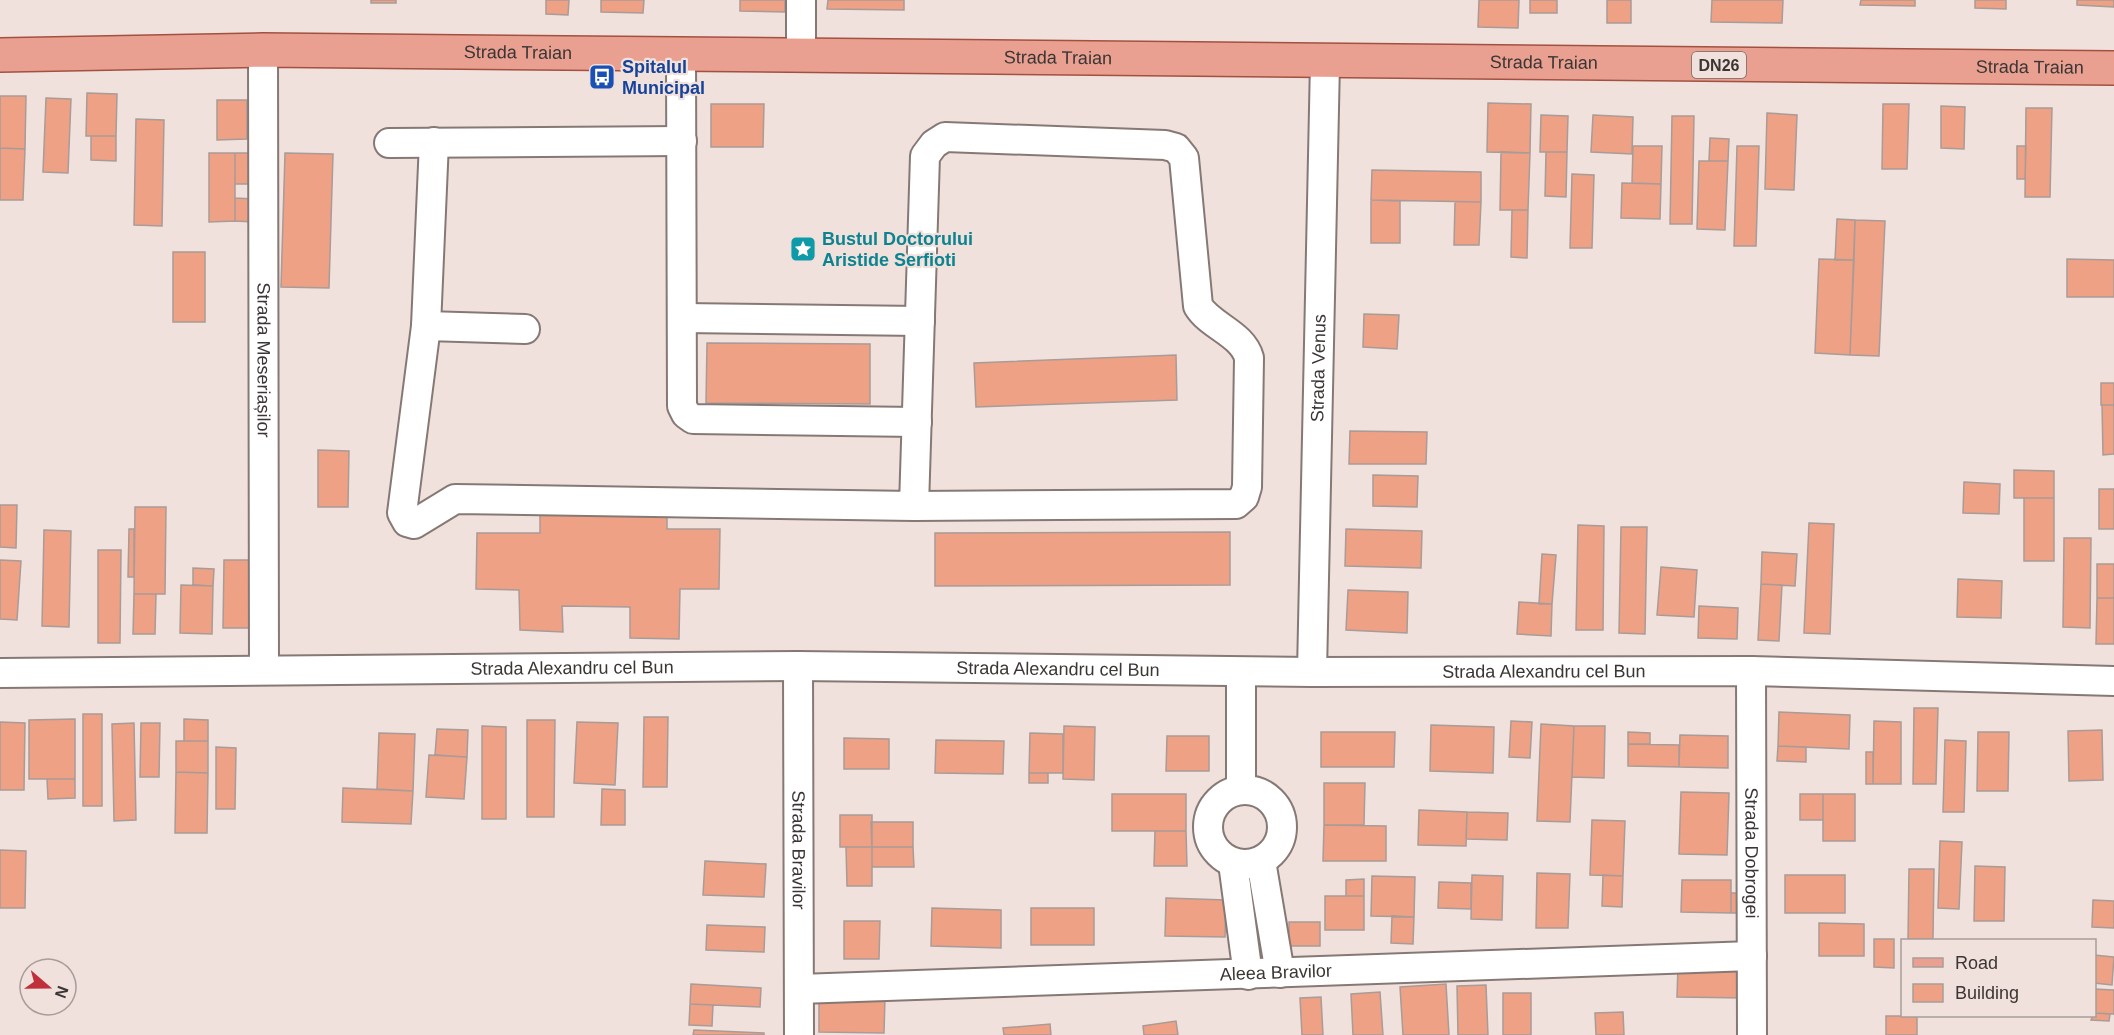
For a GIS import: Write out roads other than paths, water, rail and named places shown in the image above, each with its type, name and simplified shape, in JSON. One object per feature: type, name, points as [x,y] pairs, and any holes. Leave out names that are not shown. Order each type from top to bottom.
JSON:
[{"type":"main road","name":"Strada Traian","points":[[0,55],[262,50],[2114,68]]},
{"type":"street","points":[[801,0],[801,55]]},
{"type":"street","name":"Strada Meseriașilor","points":[[262,50],[264,670]]},
{"type":"street","points":[[681,55],[682,406],[686,414],[693,419],[917,422]]},
{"type":"street","name":"Strada Venus","points":[[1312,672],[1325,62]]},
{"type":"street","points":[[434,142],[426,326],[402,513],[407,522],[414,524],[455,499],[914,506],[1236,504],[1244,497],[1247,487],[1249,358],[1247,350],[1203,314],[1198,306],[1184,158],[1176,148],[945,137],[925,156],[914,506]]},
{"type":"street","points":[[389,143],[682,141]]},
{"type":"street","points":[[682,318],[920,321]]},
{"type":"street","points":[[426,326],[525,329]]},
{"type":"street","name":"Strada Alexandru cel Bun","points":[[0,673],[798,666],[1241,672],[1751,671],[2114,681]]},
{"type":"street","name":"Strada Bravilor","points":[[798,666],[799,1035]]},
{"type":"street","name":"Strada Dobrogei","points":[[1751,671],[1752,1035]]},
{"type":"street","points":[[1241,672],[1241,789]]},
{"type":"street","points":[[1241,789],[1265,795],[1281,815],[1280,838],[1275,849],[1247,862],[1224,858],[1210,843],[1208,817],[1214,805],[1224,796],[1241,789]]},
{"type":"street","points":[[1247,862],[1280,973]]},
{"type":"street","points":[[1247,862],[1248,975]]},
{"type":"street","name":"Aleea Bravilor","points":[[799,989],[1752,956]]},
{"type":"place","name":"Spitalul Municipal","points":[[602,77]]},
{"type":"place","name":"Bustul Doctorului Aristide Serfioti","points":[[803,249]]}]
